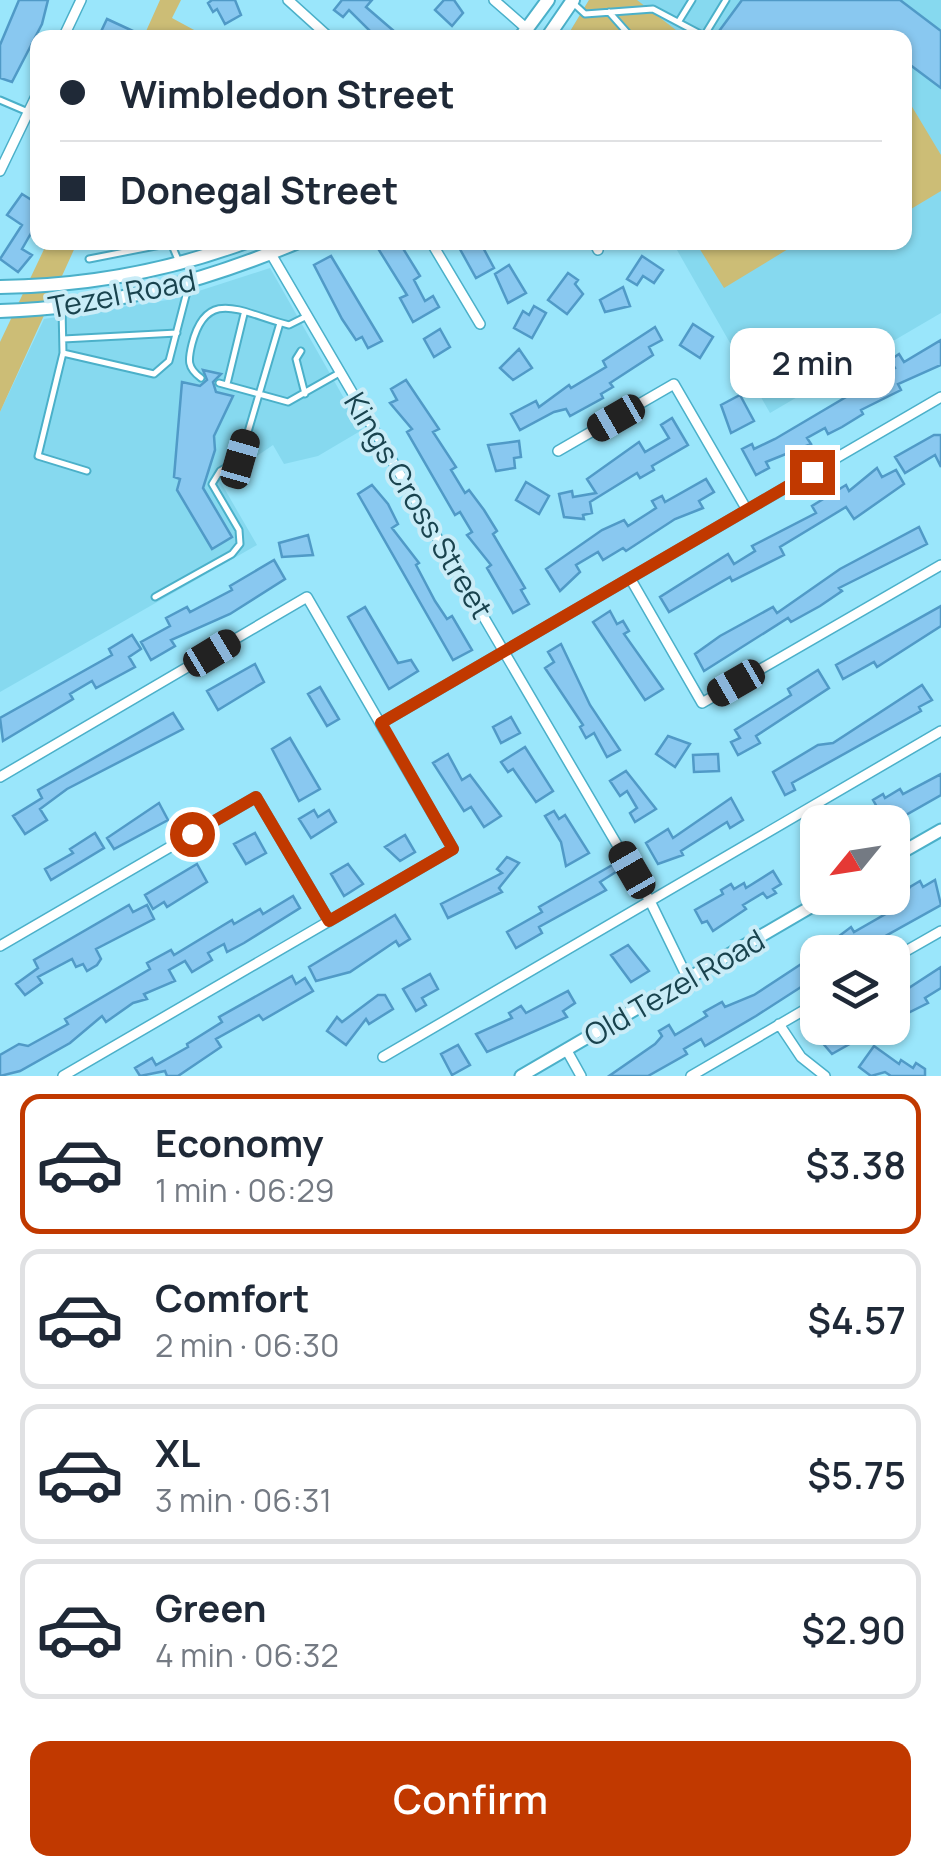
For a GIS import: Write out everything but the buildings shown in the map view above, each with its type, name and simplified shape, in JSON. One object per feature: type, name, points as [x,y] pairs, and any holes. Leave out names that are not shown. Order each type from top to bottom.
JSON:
[{"type":"main road","points":[[526,30],[548,0]]},
{"type":"main road","points":[[552,30],[572,1]]},
{"type":"main road","name":"Tezel Road","points":[[0,288],[66,286],[180,264],[222,250]]},
{"type":"main road","name":"Tezel Road","points":[[0,311],[62,308],[189,284],[263,250]]},
{"type":"street","points":[[67,30],[81,0]]},
{"type":"street","points":[[288,0],[321,30]]},
{"type":"street","points":[[494,0],[521,30]]},
{"type":"street","points":[[0,171],[30,108]]},
{"type":"street","name":"Kings Cross Street","points":[[268,250],[650,902],[688,979]]},
{"type":"street","points":[[436,250],[480,324]]},
{"type":"street","points":[[558,451],[674,384],[746,510]]},
{"type":"street","points":[[381,723],[941,397]]},
{"type":"street","points":[[630,578],[702,703],[941,565]]},
{"type":"street","points":[[0,778],[306,598],[453,849],[63,1076]]},
{"type":"street","points":[[382,1057],[941,731]]},
{"type":"street","points":[[0,946],[256,797],[329,921]]},
{"type":"street","points":[[910,848],[941,830]]},
{"type":"street","name":"Old Tezel Road","points":[[521,1076],[800,913]]},
{"type":"street","points":[[910,948],[941,930]]},
{"type":"street","points":[[691,1076],[800,1012]]},
{"type":"street","points":[[779,1024],[801,1057],[825,1076]]},
{"type":"street","points":[[566,1050],[581,1076]]},
{"type":"lane","points":[[653,9],[658,0]]},
{"type":"lane","points":[[679,21],[692,0]]},
{"type":"lane","points":[[708,30],[726,0]]},
{"type":"lane","points":[[572,1],[584,14],[653,9],[694,30]]},
{"type":"lane","points":[[609,12],[625,30]]},
{"type":"lane","points":[[0,100],[28,112]]},
{"type":"lane","points":[[90,259],[139,250]]},
{"type":"lane","points":[[174,250],[180,264]]},
{"type":"lane","points":[[62,352],[154,374],[169,361],[189,284]]},
{"type":"lane","points":[[62,308],[62,352],[38,456],[87,470]]},
{"type":"lane","points":[[202,378],[190,370],[188,359],[198,318],[207,309],[220,308],[290,325],[307,316]]},
{"type":"lane","points":[[244,314],[222,383],[288,402],[341,372]]},
{"type":"lane","points":[[155,597],[232,554],[240,544],[238,530],[212,484],[220,471],[240,459],[280,322]]},
{"type":"lane","points":[[62,339],[177,333]]},
{"type":"lane","points":[[302,351],[296,359],[306,394]]},
{"type":"shaded area","points":[[160,0],[181,0],[172,18],[194,30],[147,30]]},
{"type":"shaded area","points":[[589,0],[941,0],[941,313],[770,413],[677,250],[912,250],[912,30],[571,30]]},
{"type":"shaded area","points":[[589,0],[637,0],[676,30],[571,30]]},
{"type":"shaded area","points":[[912,107],[941,155],[941,191],[912,208]]},
{"type":"shaded area","points":[[44,250],[74,250],[0,412],[0,342]]},
{"type":"shaded area","points":[[700,250],[786,250],[724,288]]},
{"type":"shaded area","points":[[270,268],[362,430],[318,456],[284,464],[273,445],[220,481],[257,545],[0,692],[0,412],[44,319],[174,299]]},
{"type":"route","points":[[192,834],[256,797],[329,921],[453,849],[381,723],[812,472]]}]
